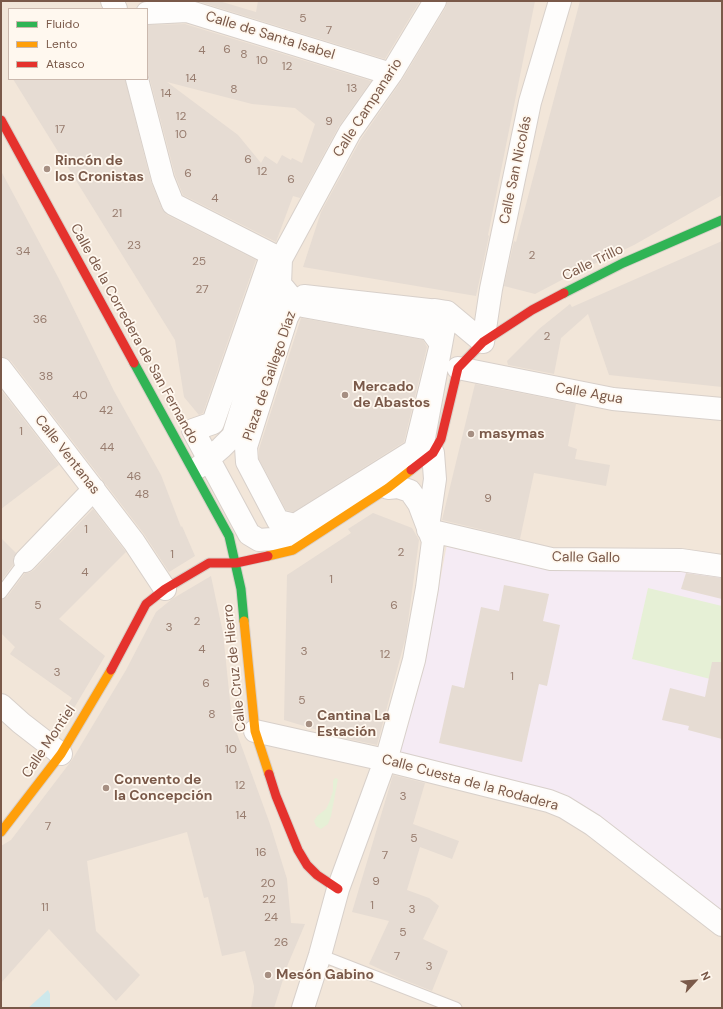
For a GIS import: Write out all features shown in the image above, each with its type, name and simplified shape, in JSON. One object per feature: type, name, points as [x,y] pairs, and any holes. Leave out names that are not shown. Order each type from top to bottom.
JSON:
[{"type":"street","name":"Calle Campanario","points":[[280,259],[350,132],[391,74],[435,1]]},
{"type":"street","name":"Calle San Nicolás","points":[[483,342],[491,289],[530,102],[560,1]]},
{"type":"street","name":"Calle de Santa Isabel","points":[[148,13],[187,11],[197,7],[391,74]]},
{"type":"street","points":[[137,80],[163,179],[173,204],[280,259]]},
{"type":"street","name":"Calle de la Corredera de San Fernando","points":[[1,120],[118,333],[150,396],[201,465],[229,536],[236,563]]},
{"type":"street","name":"Calle Trillo","points":[[483,342],[532,310],[581,284],[624,263],[722,220]]},
{"type":"street","name":"Plaza de Gallego Díaz","points":[[270,258],[280,284],[295,302],[287,317],[246,446],[247,462],[278,521],[295,525],[415,450],[441,344],[430,329],[303,306],[304,296],[447,312],[421,454],[286,541],[272,539],[259,540],[249,534],[201,465],[194,430],[213,423],[270,258]]},
{"type":"street","name":"Plaza de Gallego Díaz","points":[[201,465],[233,436],[280,284],[280,259]]},
{"type":"street","points":[[236,563],[293,550],[388,488],[433,453],[441,439],[458,368],[483,342],[447,312],[280,284]]},
{"type":"street","name":"Calle Agua","points":[[458,368],[613,399],[722,409]]},
{"type":"street","name":"Calle Ventanas","points":[[1,369],[134,542],[166,589]]},
{"type":"street","points":[[428,530],[435,479],[433,453]]},
{"type":"street","points":[[303,1008],[320,955],[338,889],[389,750],[414,660],[427,588],[433,541],[419,504],[410,491],[398,487],[388,488]]},
{"type":"street","points":[[25,561],[94,489]]},
{"type":"street","name":"Calle Gallo","points":[[428,530],[551,559],[681,560],[722,566]]},
{"type":"street","name":"Calle Montiel","points":[[1,832],[61,754],[115,664],[146,604],[166,589],[209,563],[236,563]]},
{"type":"street","name":"Calle Cruz de Hierro","points":[[236,563],[241,589],[255,731],[276,796],[298,850],[307,864],[317,875],[338,889]]},
{"type":"street","points":[[1,705],[21,723],[61,754]]},
{"type":"street","name":"Calle Cuesta de la Rodadera","points":[[255,731],[385,760],[549,801],[564,807],[593,825],[722,925]]},
{"type":"lane","points":[[1,593],[25,561]]},
{"type":"lane","points":[[320,955],[456,1008]]},
{"type":"shaded area","points":[[1,1],[722,1],[722,1008],[1,1008]]},
{"type":"shaded area","points":[[448,539],[687,568],[722,574],[722,911],[594,814],[550,790],[399,754],[424,664]]},
{"type":"green space","points":[[648,588],[722,606],[722,682],[632,659]]},
{"type":"green space","points":[[335,778],[338,779],[331,816],[328,824],[321,829],[316,826],[314,821],[317,816],[326,809],[329,803],[333,791],[333,781]]},
{"type":"water","points":[[48,990],[50,994],[50,1008],[28,1008]]},
{"type":"building","points":[[197,1],[219,1],[256,12],[258,1],[420,1],[385,59]]},
{"type":"building","points":[[447,1],[535,1],[476,296],[303,267],[321,212],[361,139],[402,80],[446,7]]},
{"type":"building","points":[[580,1],[722,1],[722,195],[634,245],[535,294],[504,286],[514,241],[516,242]]},
{"type":"building","points":[[185,24],[371,81],[339,126],[300,198],[293,196],[276,242],[183,195],[175,175],[149,76],[148,25]],"holes":[[[167,82],[252,104],[295,108],[315,124],[302,163],[292,158],[291,160],[282,155],[277,164],[265,156],[261,163],[238,135]]]},
{"type":"building","points":[[14,80],[125,80],[151,182],[162,209],[167,215],[256,260],[203,413],[199,415],[184,397],[175,340]]},
{"type":"building","points":[[1,171],[59,279],[114,391],[161,475],[181,527],[182,526],[195,556],[169,572],[144,534],[11,361],[1,357]]},
{"type":"building","points":[[722,241],[722,387],[609,375],[588,314],[561,338],[554,374],[508,365],[507,361],[539,329],[570,304],[572,307]]},
{"type":"building","name":"Mercado de Abastos","points":[[301,318],[423,340],[427,347],[404,442],[293,512],[286,510],[259,459],[259,449]]},
{"type":"building","points":[[475,384],[576,404],[568,446],[577,449],[575,459],[610,465],[606,486],[534,473],[520,539],[442,520]]},
{"type":"building","points":[[1,390],[59,465],[1,509]]},
{"type":"building","points":[[93,509],[126,552],[59,619],[105,656],[65,723],[58,719],[72,698],[10,654],[15,647],[1,633],[1,600],[7,597],[25,573],[29,573],[34,570]]},
{"type":"building","points":[[373,513],[412,528],[419,540],[406,636],[377,745],[344,738],[284,720],[287,575],[351,533],[348,529]]},
{"type":"building","points":[[1,538],[16,553],[13,558],[13,565],[1,581]]},
{"type":"building","points":[[686,573],[722,578],[722,599],[681,589]]},
{"type":"building","points":[[211,576],[223,633],[232,720],[270,824],[287,879],[291,923],[305,924],[288,964],[274,1008],[251,1008],[254,986],[245,951],[222,956],[208,897],[204,898],[187,832],[87,861],[96,931],[140,975],[116,1001],[49,929],[1,983],[1,846],[11,840],[72,760],[126,670],[156,612],[172,599]]},
{"type":"building","points":[[504,585],[549,594],[543,621],[560,625],[547,686],[539,684],[522,762],[439,743],[452,685],[464,688],[481,607],[499,611]]},
{"type":"building","points":[[712,662],[722,662],[722,739],[688,730],[689,726],[662,720],[670,688],[705,697]]},
{"type":"building","points":[[393,775],[425,783],[413,824],[459,841],[452,859],[420,847],[407,890],[429,898],[439,906],[423,939],[448,951],[432,991],[369,964],[389,921],[352,912]]},
{"type":"traffic: fast","points":[[564,293],[623,263],[722,220]]},
{"type":"traffic: fast","points":[[134,363],[229,536],[241,589],[244,621]]},
{"type":"traffic: slow","points":[[268,556],[293,550],[388,488],[411,470]]},
{"type":"traffic: slow","points":[[244,621],[255,731],[269,774]]},
{"type":"traffic: slow","points":[[1,832],[61,754],[111,670]]},
{"type":"traffic: jam","points":[[1,120],[134,363]]},
{"type":"traffic: jam","points":[[411,470],[433,453],[441,439],[458,368],[483,342],[532,310],[564,293]]},
{"type":"traffic: jam","points":[[111,670],[146,604],[165,589],[209,563],[236,563],[268,556]]},
{"type":"traffic: jam","points":[[269,774],[276,796],[298,850],[307,865],[317,875],[338,889]]},
{"type":"place","name":"Rincón de los Cronistas","points":[[47,169]]},
{"type":"place","name":"Mercado de Abastos","points":[[345,395]]},
{"type":"place","name":"masymas","points":[[471,434]]},
{"type":"place","name":"Cantina La Estación","points":[[309,724]]},
{"type":"place","name":"Convento de la Concepción","points":[[106,788]]},
{"type":"place","name":"Mesón Gabino","points":[[268,975]]}]
